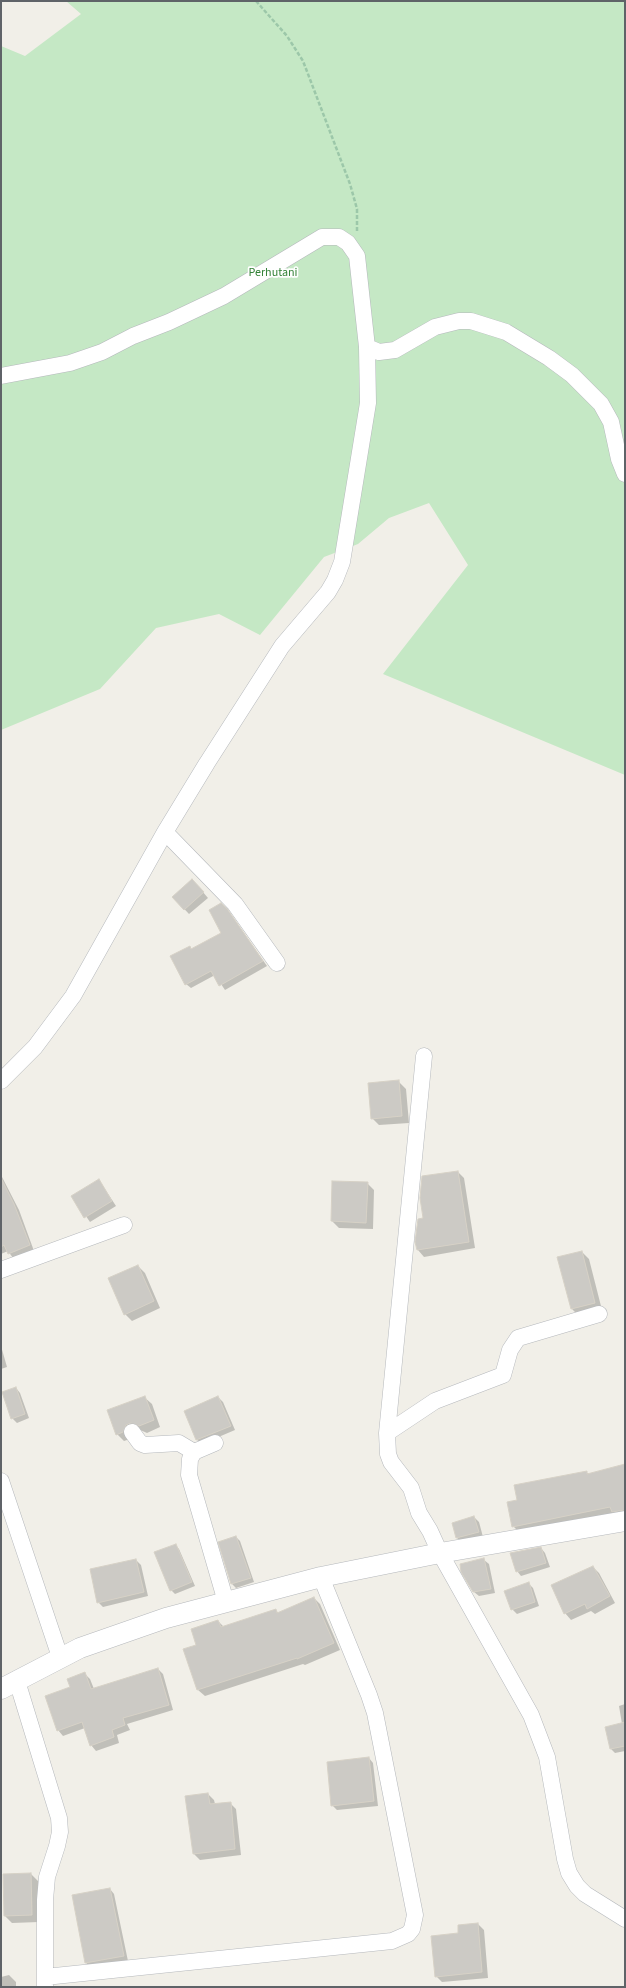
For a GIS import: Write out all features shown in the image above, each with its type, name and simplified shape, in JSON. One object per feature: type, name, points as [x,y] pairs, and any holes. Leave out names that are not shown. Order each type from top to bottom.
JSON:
[{"type":"street","points":[[1,376],[56,367],[97,354],[133,336],[169,322],[224,296],[322,237],[339,237],[352,248],[359,264],[367,347],[368,403],[342,562],[335,580],[328,592],[282,646],[207,762],[165,832],[73,996],[35,1047],[1,1081]]},
{"type":"street","points":[[367,347],[379,352],[395,350],[435,327],[459,321],[471,321],[506,332],[549,358],[572,376],[601,404],[611,422],[619,459],[625,474]]},
{"type":"street","points":[[165,832],[235,904],[277,963]]},
{"type":"street","points":[[424,1056],[387,1433],[390,1458],[410,1488],[419,1513],[430,1531],[440,1553],[531,1715],[547,1757],[565,1859],[569,1873],[584,1894],[625,1919]]},
{"type":"street","points":[[1,1270],[124,1226]]},
{"type":"street","points":[[387,1433],[439,1399],[501,1377],[505,1371],[510,1350],[518,1338],[599,1314]]},
{"type":"street","points":[[132,1432],[140,1443],[145,1445],[179,1443],[194,1452]]},
{"type":"street","points":[[215,1443],[194,1452],[190,1459],[189,1475],[226,1602]]},
{"type":"street","points":[[1,1481],[60,1657]]},
{"type":"street","points":[[321,1577],[370,1695],[375,1713],[415,1915],[412,1930],[408,1934],[392,1941],[45,1982],[45,1900],[47,1877],[60,1832],[59,1818],[56,1804],[9,1685],[60,1657],[98,1641],[166,1618],[226,1602],[321,1577],[440,1553],[625,1522]]},
{"type":"path","points":[[256,1],[276,22],[297,49],[308,72],[342,159],[357,209],[358,226],[352,248]]},
{"type":"green space","name":"Perhutani","points":[[66,1],[625,1],[625,775],[383,674],[468,565],[429,503],[389,518],[358,544],[324,557],[260,635],[219,614],[156,628],[100,689],[1,730],[1,46],[25,56],[81,14]]},
{"type":"building","points":[[192,879],[204,892],[184,910],[172,897]]},
{"type":"building","points":[[221,903],[228,910],[263,961],[219,986],[211,971],[185,985],[170,956],[190,946],[191,949],[221,933],[209,910]]},
{"type":"building","points":[[399,1080],[402,1116],[371,1119],[368,1083]]},
{"type":"building","points":[[458,1171],[469,1242],[417,1250],[415,1242],[418,1219],[423,1218],[420,1198],[422,1176]]},
{"type":"building","points":[[1,1178],[14,1204],[30,1245],[8,1254],[4,1245],[1,1247]]},
{"type":"building","points":[[99,1179],[112,1201],[84,1218],[71,1196]]},
{"type":"building","points":[[332,1181],[368,1182],[366,1223],[331,1221]]},
{"type":"building","points":[[582,1251],[595,1303],[571,1309],[557,1257]]},
{"type":"building","points":[[138,1265],[154,1301],[124,1315],[108,1278]]},
{"type":"building","points":[[16,1387],[25,1414],[11,1419],[2,1392]]},
{"type":"building","points":[[145,1396],[154,1420],[139,1426],[131,1423],[126,1425],[123,1432],[116,1435],[107,1410]]},
{"type":"building","points":[[218,1396],[231,1426],[196,1440],[184,1411]]},
{"type":"building","points":[[625,1464],[625,1510],[612,1512],[610,1507],[512,1527],[507,1502],[517,1500],[514,1485],[587,1471],[587,1474]]},
{"type":"building","points":[[474,1516],[479,1532],[456,1538],[452,1523]]},
{"type":"building","points":[[236,1536],[251,1578],[231,1584],[218,1542]]},
{"type":"building","points":[[176,1544],[192,1582],[170,1591],[154,1552]]},
{"type":"building","points":[[541,1547],[546,1563],[516,1572],[510,1553]]},
{"type":"building","points":[[484,1558],[491,1589],[473,1592],[461,1572],[460,1564]]},
{"type":"building","points":[[136,1559],[144,1592],[97,1603],[90,1569]]},
{"type":"building","points":[[593,1566],[610,1596],[587,1609],[585,1604],[564,1614],[551,1585]]},
{"type":"building","points":[[529,1582],[535,1602],[511,1610],[504,1591]]},
{"type":"building","points":[[314,1597],[334,1643],[297,1659],[197,1690],[183,1649],[196,1645],[191,1629],[218,1620],[221,1627],[276,1609],[277,1613]]},
{"type":"building","points":[[158,1668],[169,1705],[123,1718],[125,1725],[112,1730],[114,1737],[90,1746],[82,1722],[57,1731],[45,1696],[70,1687],[67,1679],[85,1672],[91,1689]]},
{"type":"building","points":[[625,1722],[625,1746],[610,1749],[605,1727]]},
{"type":"building","points":[[369,1757],[374,1801],[331,1806],[327,1762]]},
{"type":"building","points":[[208,1793],[210,1804],[231,1802],[235,1849],[193,1854],[185,1796]]},
{"type":"building","points":[[31,1873],[32,1915],[4,1916],[3,1874]]},
{"type":"building","points":[[110,1888],[124,1956],[85,1963],[72,1895]]},
{"type":"building","points":[[478,1923],[482,1972],[435,1977],[431,1936],[458,1933],[458,1925]]}]
